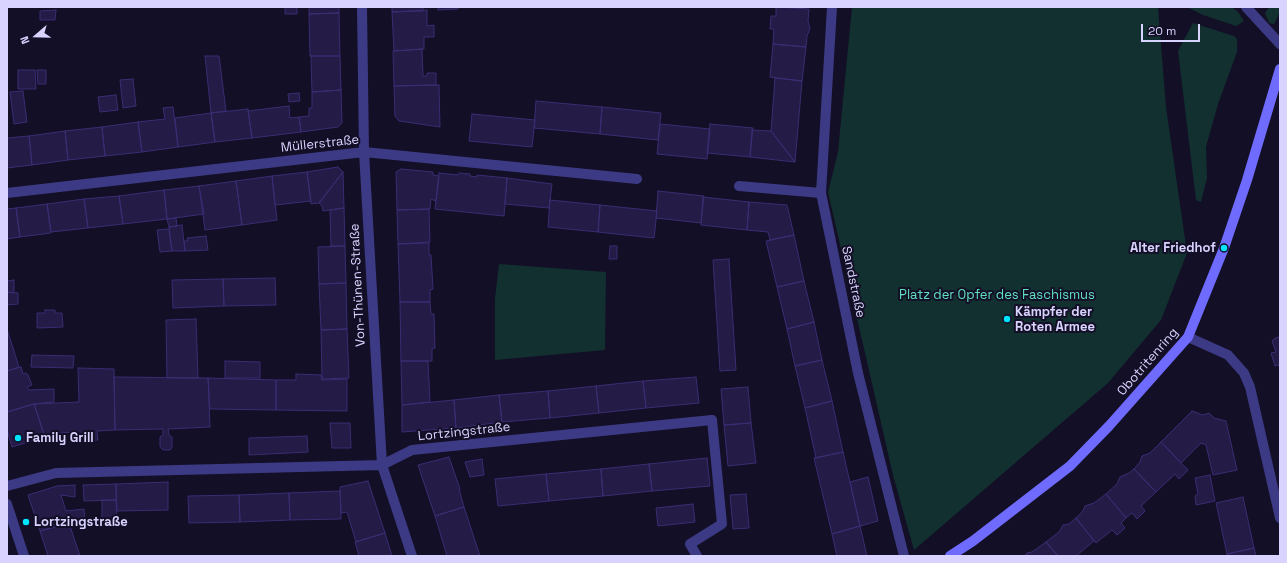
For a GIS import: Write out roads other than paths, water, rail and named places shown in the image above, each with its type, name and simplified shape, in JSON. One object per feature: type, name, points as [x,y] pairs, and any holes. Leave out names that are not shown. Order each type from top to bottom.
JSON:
[{"type":"street","name":"Von-Thünen-Straße","points":[[362,7],[364,152],[382,465],[412,556]]},
{"type":"street","name":"Sandstraße","points":[[832,7],[821,193],[858,373],[904,556]]},
{"type":"street","points":[[1246,7],[1280,44]]},
{"type":"street","name":"Obotritenring","points":[[950,556],[973,542],[1070,466],[1109,426],[1188,337],[1224,248],[1247,180],[1280,69]]},
{"type":"street","name":"Müllerstraße","points":[[7,193],[364,152],[637,179]]},
{"type":"street","points":[[738,186],[821,193]]},
{"type":"street","points":[[1188,337],[1228,355],[1244,373],[1250,387],[1280,518]]},
{"type":"street","name":"Lortzingstraße","points":[[7,486],[56,473],[382,465],[412,450],[712,420],[722,524],[690,544],[698,556]]},
{"type":"street","points":[[7,504],[24,556]]},
{"type":"place","name":"Alter Friedhof","points":[[1224,248]]},
{"type":"place","name":"Kämpfer der Roten Armee","points":[[1007,319]]},
{"type":"place","name":"Family Grill","points":[[18,438]]},
{"type":"place","name":"Lortzingstraße","points":[[26,522]]},
{"type":"park label","name":"Platz der Opfer des Faschismus","points":[[997,295]]}]
